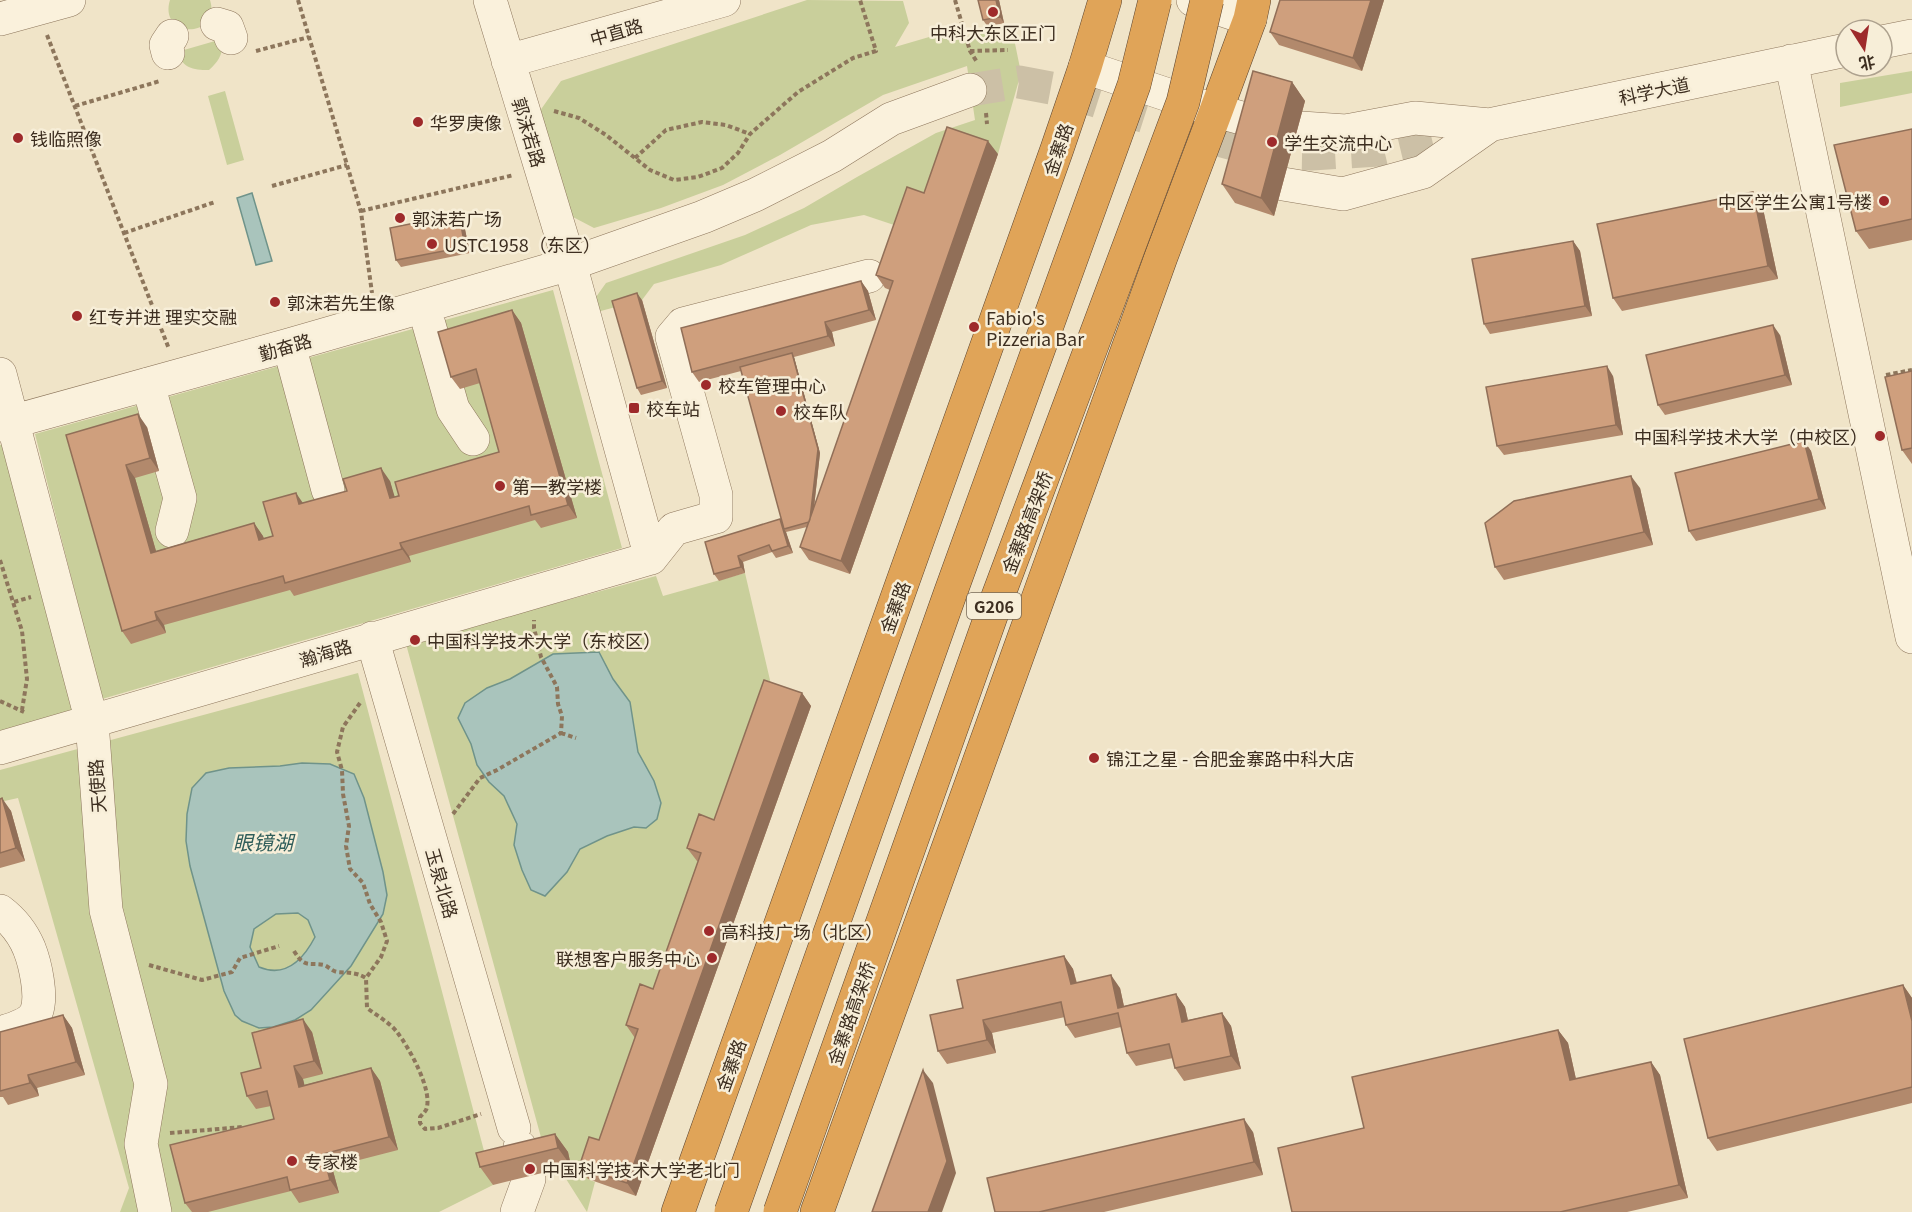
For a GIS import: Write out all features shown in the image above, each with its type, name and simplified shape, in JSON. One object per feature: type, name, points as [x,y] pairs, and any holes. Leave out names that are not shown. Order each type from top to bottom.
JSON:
[{"type":"highway","name":"金寨路","points":[[678,1212],[1085,67],[1105,0]]},
{"type":"highway","points":[[731,1212],[954,583],[1134,85],[1155,0]]},
{"type":"highway","name":"金寨路高架桥","points":[[780,1212],[993,610],[1183,102],[1207,0]]},
{"type":"highway","points":[[817,1212],[1252,9]]},
{"type":"street","points":[[0,19],[69,0]]},
{"type":"street","name":"郭沫若路","points":[[490,0],[570,264],[651,558]]},
{"type":"street","name":"中直路","points":[[508,62],[724,0]]},
{"type":"street","points":[[1193,0],[1252,9]]},
{"type":"street","points":[[1894,40],[1912,36]]},
{"type":"street","name":"科学大道","points":[[1476,128],[1834,52]]},
{"type":"street","points":[[1791,61],[1912,637]]},
{"type":"street","points":[[1085,67],[1216,111],[1271,126],[1346,130],[1415,118],[1476,128]]},
{"type":"street","name":"勤奋路","points":[[7,422],[289,345],[570,264],[755,195],[832,156],[891,119],[970,90]]},
{"type":"street","points":[[1282,184],[1343,194],[1423,172],[1476,128]]},
{"type":"street","points":[[651,558],[674,529],[716,517],[716,495],[672,337],[683,324],[869,276]]},
{"type":"street","points":[[424,307],[453,409],[473,440]]},
{"type":"street","points":[[289,345],[328,490]]},
{"type":"street","name":"天使路","points":[[0,374],[7,422],[92,722],[106,910],[151,1083],[141,1144],[153,1207]]},
{"type":"street","points":[[147,384],[180,498],[172,531]]},
{"type":"street","name":"瀚海路","points":[[0,748],[651,558]]},
{"type":"street","name":"玉泉北路","points":[[372,638],[529,1179],[517,1212]]},
{"type":"street","points":[[0,911],[10,919],[28,947],[40,992],[36,1014],[20,1027],[0,1033]]},
{"type":"path","points":[[298,0],[361,212],[376,320]]},
{"type":"path","points":[[520,101],[579,118],[606,135],[650,170],[674,180],[698,177],[722,168],[738,153],[750,134],[798,92],[853,58],[876,51],[860,0]]},
{"type":"path","points":[[37,9],[179,375]]},
{"type":"path","points":[[232,38],[309,37]]},
{"type":"path","points":[[970,51],[1008,50]]},
{"type":"path","points":[[75,106],[169,56]]},
{"type":"path","points":[[635,158],[666,130],[702,122],[726,125],[750,134]]},
{"type":"path","points":[[272,186],[347,165]]},
{"type":"path","points":[[361,212],[541,168]]},
{"type":"path","points":[[124,232],[215,202]]},
{"type":"path","points":[[0,560],[22,631],[27,679],[22,710]]},
{"type":"path","points":[[541,657],[557,687],[558,704],[562,716],[561,733]]},
{"type":"path","points":[[383,680],[357,706],[343,727],[337,752],[342,770],[343,794],[349,826],[346,846],[350,869],[363,883],[387,941],[381,957],[366,978],[367,1008],[395,1029],[408,1048],[418,1069],[427,1099],[426,1110],[420,1117],[420,1123],[425,1129],[514,1127]]},
{"type":"path","points":[[428,830],[451,817],[480,778],[561,733],[576,738]]},
{"type":"path","points":[[113,938],[145,963],[202,980],[232,972],[240,958],[279,946]]},
{"type":"path","points":[[294,951],[298,958],[309,965],[325,965],[334,971],[357,973],[366,978]]},
{"type":"path","points":[[142,1135],[243,1127]]},
{"type":"green space","points":[[170,0],[210,0],[211,13],[207,22],[190,29],[181,27],[173,22],[169,13]]},
{"type":"green space","points":[[807,0],[903,1],[909,23],[895,47],[953,30],[957,39],[1011,24],[1021,73],[998,154],[956,140],[906,229],[864,215],[811,225],[721,265],[654,284],[642,300],[597,312],[596,297],[606,283],[745,235],[804,208],[936,133],[975,120],[967,66],[883,95],[723,185],[661,208],[594,228],[573,217],[565,202],[537,115],[561,81]]},
{"type":"green space","points":[[222,39],[220,56],[209,70],[185,65],[177,52]]},
{"type":"green space","points":[[1912,71],[1912,93],[1840,107],[1840,83],[1870,78],[1894,78],[1894,74]]},
{"type":"green space","points":[[225,91],[244,160],[227,165],[208,96]]},
{"type":"green space","points":[[553,290],[622,548],[102,699],[35,434]]},
{"type":"green space","points":[[3,444],[73,711],[0,731],[0,445]]},
{"type":"green space","points":[[745,573],[773,693],[710,866],[635,1038],[588,1179],[595,1182],[587,1212],[542,1141],[406,644],[656,576],[663,596]]},
{"type":"green space","points":[[358,673],[493,1185],[439,1212],[120,1212],[129,1188],[18,798],[0,802],[0,770]]},
{"type":"water","points":[[252,193],[272,261],[256,265],[237,198]]},
{"type":"water","points":[[599,652],[613,679],[630,702],[638,752],[654,781],[661,803],[657,819],[646,828],[634,827],[607,836],[580,849],[567,872],[545,896],[531,890],[514,845],[517,824],[504,796],[489,782],[477,765],[471,744],[458,718],[465,703],[487,688],[510,679],[553,654]]},
{"type":"water","name":"眼镜湖","points":[[302,763],[330,764],[354,774],[364,798],[387,895],[383,914],[351,966],[311,1010],[295,1020],[273,1027],[259,1028],[242,1021],[235,1015],[224,991],[190,866],[186,841],[187,814],[192,788],[206,773],[229,768]],"holes":[[[298,913],[308,920],[315,937],[299,960],[277,970],[259,967],[250,947],[254,929],[276,914]]]},
{"type":"building","name":"中科大东区正门","points":[[978,0],[996,0],[1000,17],[983,20]]},
{"type":"building","points":[[1280,0],[1371,0],[1353,58],[1270,32]]},
{"type":"building","points":[[1253,71],[1292,82],[1261,198],[1222,184]]},
{"type":"building","points":[[947,127],[988,141],[841,561],[800,547],[893,281],[876,275],[907,187],[924,193]]},
{"type":"building","name":"中区学生公寓1号楼","points":[[1912,129],[1912,219],[1856,231],[1834,145]]},
{"type":"building","points":[[1753,192],[1768,266],[1613,298],[1597,224]]},
{"type":"building","name":"USTC1958（东区）","points":[[459,214],[465,247],[396,260],[390,228]]},
{"type":"building","points":[[1573,241],[1585,306],[1484,324],[1472,259]]},
{"type":"building","points":[[861,281],[869,310],[825,322],[828,336],[692,372],[681,328]]},
{"type":"building","points":[[637,293],[662,381],[637,388],[612,301]]},
{"type":"building","name":"第一教学楼","points":[[512,310],[568,505],[531,515],[529,506],[400,543],[402,549],[285,583],[283,576],[155,612],[157,620],[122,631],[66,435],[138,414],[150,458],[126,465],[151,553],[254,523],[259,540],[273,536],[263,502],[296,493],[299,504],[347,491],[343,479],[381,468],[390,498],[399,496],[395,482],[499,452],[476,369],[451,377],[438,332]]},
{"type":"building","points":[[1773,325],[1785,375],[1658,405],[1646,355]]},
{"type":"building","name":"校车队","points":[[792,353],[818,449],[809,522],[784,529],[740,367]]},
{"type":"building","points":[[1607,366],[1616,425],[1497,446],[1486,387]]},
{"type":"building","points":[[1912,371],[1912,448],[1902,450],[1885,377]]},
{"type":"building","points":[[1804,441],[1819,499],[1689,531],[1675,473]]},
{"type":"building","points":[[1631,476],[1644,532],[1495,567],[1485,523],[1514,501]]},
{"type":"building","points":[[780,519],[788,546],[772,551],[769,545],[738,556],[741,567],[714,574],[705,542]]},
{"type":"building","name":"高科技广场（北区）","points":[[764,680],[802,693],[627,1183],[579,1167],[589,1137],[599,1140],[638,1029],[626,1025],[640,984],[653,989],[701,853],[687,848],[699,814],[714,820]]},
{"type":"building","points":[[2,798],[16,848],[0,853],[0,799]]},
{"type":"building","points":[[1064,956],[1071,984],[1111,975],[1118,1008],[1176,994],[1182,1022],[1222,1013],[1231,1056],[1175,1068],[1169,1044],[1127,1053],[1118,1013],[1066,1025],[1061,1002],[983,1020],[987,1040],[938,1051],[930,1015],[963,1008],[957,980]]},
{"type":"building","points":[[1903,985],[1912,1021],[1912,1087],[1708,1138],[1684,1039]]},
{"type":"building","points":[[63,1015],[76,1062],[28,1075],[30,1083],[0,1091],[0,1032]]},
{"type":"building","points":[[303,1019],[314,1061],[294,1066],[299,1087],[371,1068],[389,1137],[323,1154],[330,1180],[290,1190],[287,1177],[185,1203],[170,1145],[274,1119],[267,1091],[247,1096],[241,1073],[261,1068],[252,1033]]},
{"type":"building","points":[[1558,1030],[1570,1080],[1651,1062],[1679,1185],[1560,1212],[1292,1212],[1278,1148],[1364,1128],[1352,1077]]},
{"type":"building","points":[[923,1070],[947,1161],[928,1212],[872,1212]]},
{"type":"building","points":[[1244,1119],[1254,1162],[1039,1212],[995,1212],[987,1178]]},
{"type":"building","points":[[555,1134],[558,1148],[480,1167],[476,1153]]},
{"type":"tunnel","points":[[970,90],[1019,82],[1062,90],[1215,139],[1267,153],[1312,154],[1379,150],[1462,130]]},
{"type":"place","name":"中科大东区正门","points":[[993,12]]},
{"type":"place","name":"华罗庚像","points":[[418,122]]},
{"type":"place","name":"钱临照像","points":[[18,138]]},
{"type":"place","name":"学生交流中心","points":[[1272,142]]},
{"type":"place","name":"中区学生公寓1号楼","points":[[1884,201]]},
{"type":"place","name":"郭沫若广场","points":[[400,218]]},
{"type":"place","name":"USTC1958（东区）","points":[[432,244]]},
{"type":"place","name":"郭沫若先生像","points":[[275,302]]},
{"type":"place","name":"红专并进 理实交融","points":[[77,316]]},
{"type":"place","name":"Fabio's Pizzeria Bar","points":[[974,327]]},
{"type":"place","name":"校车管理中心","points":[[706,385]]},
{"type":"place","name":"校车站","points":[[634,408]]},
{"type":"place","name":"校车队","points":[[781,411]]},
{"type":"place","name":"中国科学技术大学（中校区）","points":[[1880,436]]},
{"type":"place","name":"第一教学楼","points":[[500,486]]},
{"type":"place","name":"中国科学技术大学（东校区）","points":[[415,640]]},
{"type":"place","name":"锦江之星 - 合肥金寨路中科大店","points":[[1094,758]]},
{"type":"place","name":"高科技广场（北区）","points":[[709,931]]},
{"type":"place","name":"联想客户服务中心","points":[[712,958]]},
{"type":"place","name":"专家楼","points":[[292,1161]]},
{"type":"place","name":"中国科学技术大学老北门","points":[[530,1169]]}]
